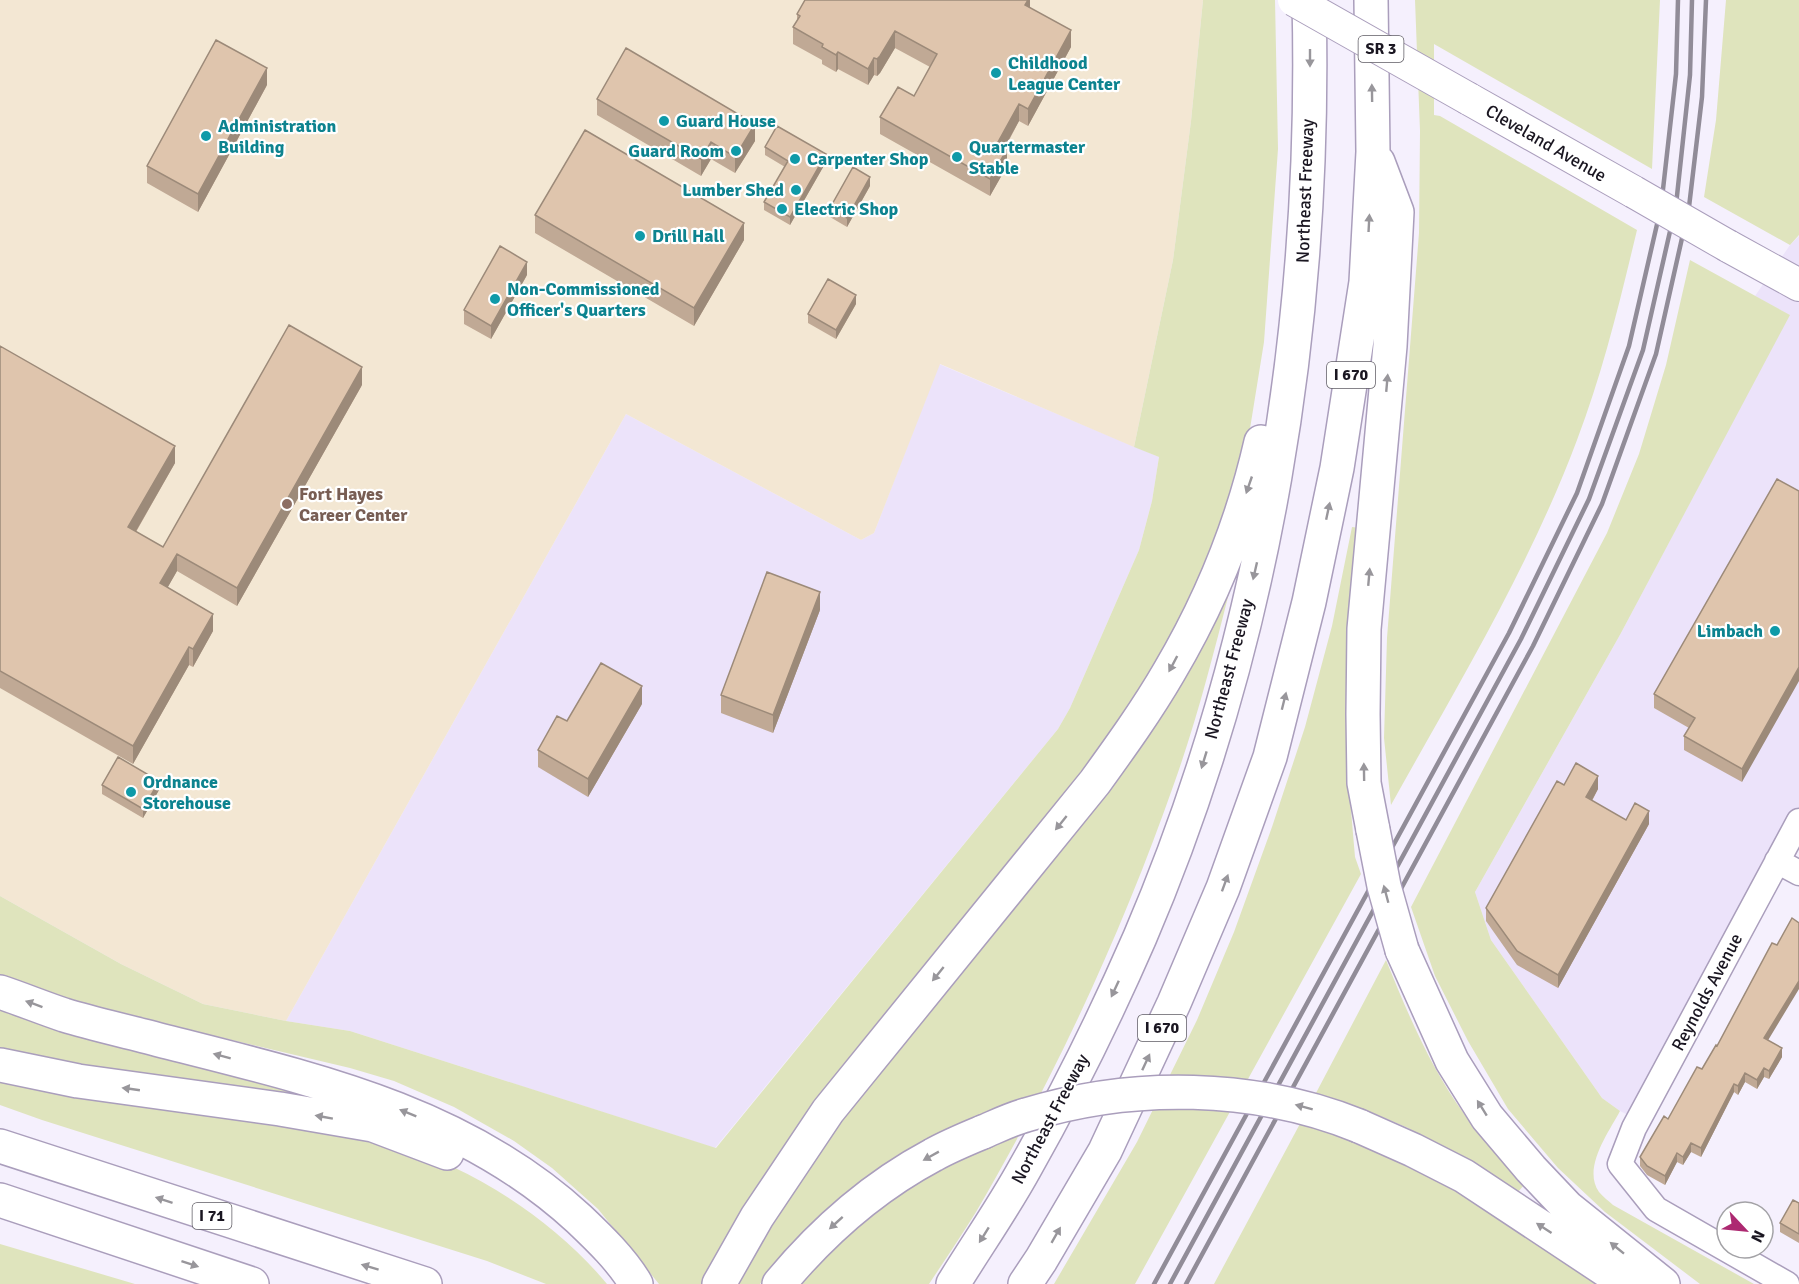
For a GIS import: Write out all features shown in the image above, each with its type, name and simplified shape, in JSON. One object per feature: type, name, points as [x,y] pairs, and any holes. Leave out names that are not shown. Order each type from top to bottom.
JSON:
[{"type":"highway","name":"Northeast Freeway","points":[[953,1284],[1025,1168],[1083,1058],[1140,936],[1188,810],[1233,669],[1264,530],[1288,403],[1303,265],[1310,59],[1309,0]]},
{"type":"highway","name":"I 670","points":[[1025,1284],[1105,1151],[1174,1004],[1223,888],[1270,758],[1309,602],[1337,468],[1366,282],[1373,152],[1371,0]]},
{"type":"highway","points":[[1373,152],[1397,212],[1390,346],[1364,629],[1365,783],[1384,886],[1402,950],[1452,1061],[1487,1117],[1567,1208],[1663,1284]]},
{"type":"highway","points":[[719,1284],[757,1217],[828,1111],[1095,782],[1133,729],[1170,670],[1203,607],[1230,543],[1254,469],[1303,265]]},
{"type":"highway","points":[[0,992],[65,1015],[354,1092],[410,1113],[505,1161],[554,1196],[595,1234],[636,1284]]},
{"type":"highway","points":[[0,1065],[78,1081],[280,1109],[373,1125],[432,1146],[487,1172],[533,1200],[571,1229],[626,1284]]},
{"type":"highway","points":[[779,1284],[796,1262],[836,1222],[882,1187],[933,1155],[983,1131],[1026,1115],[1082,1101],[1182,1092],[1235,1095],[1294,1104],[1325,1112],[1359,1126],[1464,1176],[1627,1284]]},
{"type":"highway","name":"I 71","points":[[0,1146],[425,1284]]},
{"type":"highway","points":[[0,1200],[252,1284]]},
{"type":"highway","points":[[0,1223],[36,1234],[134,1246]]},
{"type":"main road","name":"Cleveland Avenue","points":[[1294,0],[1799,285]]},
{"type":"street","name":"Reynolds Avenue","points":[[1787,1284],[1656,1209],[1620,1164],[1634,1128],[1799,821]]},
{"type":"street","points":[[1777,861],[1799,873]]},
{"type":"shaded area","name":"Fort Hayes Career Center","points":[[0,0],[1203,0],[1191,121],[1173,260],[1134,447],[940,364],[874,533],[861,540],[626,414],[286,1021],[203,1004],[121,964],[0,896]]},
{"type":"shaded area","points":[[1799,236],[1799,817],[1634,1118],[1602,1098],[1491,940],[1475,892],[1621,633],[1789,315],[1755,296],[1790,245]]},
{"type":"shaded area","points":[[939,364],[1159,457],[1152,501],[1139,550],[1070,708],[1058,729],[715,1148],[350,1031],[286,1021],[626,414],[861,540],[874,533]]},
{"type":"green space","points":[[1203,0],[1275,0],[1278,149],[1264,342],[1248,441],[1230,497],[1200,574],[1170,641],[1125,718],[719,1253],[702,1284],[659,1284],[598,1209],[552,1168],[514,1141],[454,1107],[394,1081],[350,1068],[92,1007],[22,985],[0,975],[0,896],[121,964],[203,1004],[350,1031],[716,1148],[1058,729],[1070,708],[1139,550],[1152,501],[1159,457],[1134,447],[1173,260],[1191,121]]},
{"type":"green space","points":[[1415,0],[1660,0],[1652,169],[1434,44],[1434,115],[1440,116],[1637,230],[1603,362],[1558,488],[1491,626],[1391,805],[1384,738],[1387,638],[1419,233],[1420,131]]},
{"type":"green space","points":[[1726,0],[1799,0],[1799,235],[1790,245],[1704,197],[1716,120]]},
{"type":"green space","points":[[1690,260],[1790,315],[1621,633],[1475,892],[1491,940],[1602,1098],[1620,1111],[1595,1161],[1595,1182],[1599,1192],[1613,1205],[1754,1284],[1700,1284],[1605,1212],[1558,1168],[1508,1109],[1468,1041],[1435,976],[1411,907],[1607,533],[1639,454],[1666,365]]},
{"type":"green space","points":[[1352,527],[1360,528],[1349,787],[1355,857],[1361,874],[1135,1284],[1054,1284],[1137,1142],[1197,1020],[1234,932],[1305,727],[1332,626]]},
{"type":"green space","points":[[1221,591],[1229,593],[1190,734],[1155,837],[1110,947],[1034,1108],[976,1212],[929,1284],[793,1284],[815,1259],[988,1124],[972,1118],[930,1141],[776,1264],[760,1284],[731,1284],[771,1213]]},
{"type":"green space","points":[[1386,960],[1430,1059],[1452,1097],[1472,1124],[1524,1185],[1518,1192],[1408,1128],[1316,1093]]},
{"type":"green space","points":[[0,1007],[350,1103],[349,1111],[0,1052]]},
{"type":"green space","points":[[0,1080],[303,1125],[371,1139],[424,1155],[482,1182],[538,1218],[586,1261],[607,1284],[546,1284],[487,1261],[42,1120],[0,1105]]},
{"type":"green space","points":[[1302,1120],[1436,1174],[1608,1284],[1214,1284]]},
{"type":"green space","points":[[0,1244],[135,1284],[0,1284]]},
{"type":"building","name":"Childhood League Center","points":[[805,0],[1028,0],[1025,5],[1071,30],[1028,109],[1019,104],[997,144],[1007,149],[990,179],[880,117],[898,87],[914,96],[937,54],[895,31],[880,56],[877,59],[874,58],[868,69],[838,52],[836,55],[822,47],[823,44],[793,27],[800,16],[797,14]]},
{"type":"building","name":"Administration Building","points":[[216,40],[267,68],[198,194],[147,166]]},
{"type":"building","name":"Guard House","points":[[626,48],[755,124],[735,157],[711,142],[701,159],[597,99]]},
{"type":"building","points":[[777,126],[826,154],[790,217],[764,202],[788,161],[765,147]]},
{"type":"building","name":"Drill Hall","points":[[585,130],[744,223],[694,308],[535,215]]},
{"type":"building","points":[[853,167],[870,177],[847,218],[830,208]]},
{"type":"building","name":"Non-Commissioned Officer's Quarters","points":[[500,246],[527,262],[491,326],[464,310]]},
{"type":"building","points":[[828,279],[856,295],[836,330],[808,314]]},
{"type":"building","points":[[289,325],[362,367],[237,588],[177,554],[160,583],[213,614],[193,649],[189,647],[133,746],[0,671],[0,346],[175,446],[128,527],[163,547]]},
{"type":"building","name":"Limbach","points":[[1777,479],[1799,491],[1799,667],[1742,769],[1684,736],[1695,718],[1654,694]]},
{"type":"building","points":[[767,572],[820,592],[773,715],[721,695]]},
{"type":"building","points":[[601,663],[642,686],[588,779],[538,750],[557,716],[567,721]]},
{"type":"building","name":"Ordnance Storehouse","points":[[118,757],[159,781],[143,809],[102,785]]},
{"type":"building","points":[[1576,763],[1598,776],[1586,797],[1626,820],[1635,803],[1649,811],[1558,975],[1517,951],[1486,908],[1557,781],[1564,785]]},
{"type":"building","points":[[1792,918],[1799,923],[1799,981],[1764,1038],[1782,1048],[1769,1071],[1764,1068],[1757,1080],[1745,1073],[1738,1086],[1734,1084],[1701,1148],[1691,1143],[1683,1157],[1677,1153],[1665,1176],[1647,1166],[1640,1157],[1664,1116],[1668,1119],[1697,1067],[1702,1069],[1717,1046],[1772,943],[1777,945]]},
{"type":"building","points":[[1793,1200],[1799,1203],[1799,1234],[1780,1223]]},
{"type":"railway","points":[[1154,1284],[1509,633],[1577,493],[1629,346],[1661,207],[1676,74],[1678,0]]},
{"type":"railway","points":[[1170,1284],[1521,639],[1589,499],[1643,350],[1676,205],[1690,75],[1692,0]]},
{"type":"railway","points":[[1186,1284],[1533,646],[1602,504],[1656,354],[1689,207],[1702,97],[1706,0]]},
{"type":"place","name":"Childhood League Center","points":[[996,73]]},
{"type":"place","name":"Guard House","points":[[664,121]]},
{"type":"place","name":"Administration Building","points":[[206,136]]},
{"type":"place","name":"Guard Room","points":[[736,151]]},
{"type":"place","name":"Quartermaster Stable","points":[[957,157]]},
{"type":"place","name":"Carpenter Shop","points":[[795,159]]},
{"type":"place","name":"Lumber Shed","points":[[796,190]]},
{"type":"place","name":"Electric Shop","points":[[782,209]]},
{"type":"place","name":"Drill Hall","points":[[640,236]]},
{"type":"place","name":"Non-Commissioned Officer's Quarters","points":[[495,299]]},
{"type":"place","name":"Fort Hayes Career Center","points":[[287,504]]},
{"type":"place","name":"Limbach","points":[[1775,631]]},
{"type":"place","name":"Ordnance Storehouse","points":[[131,792]]}]
